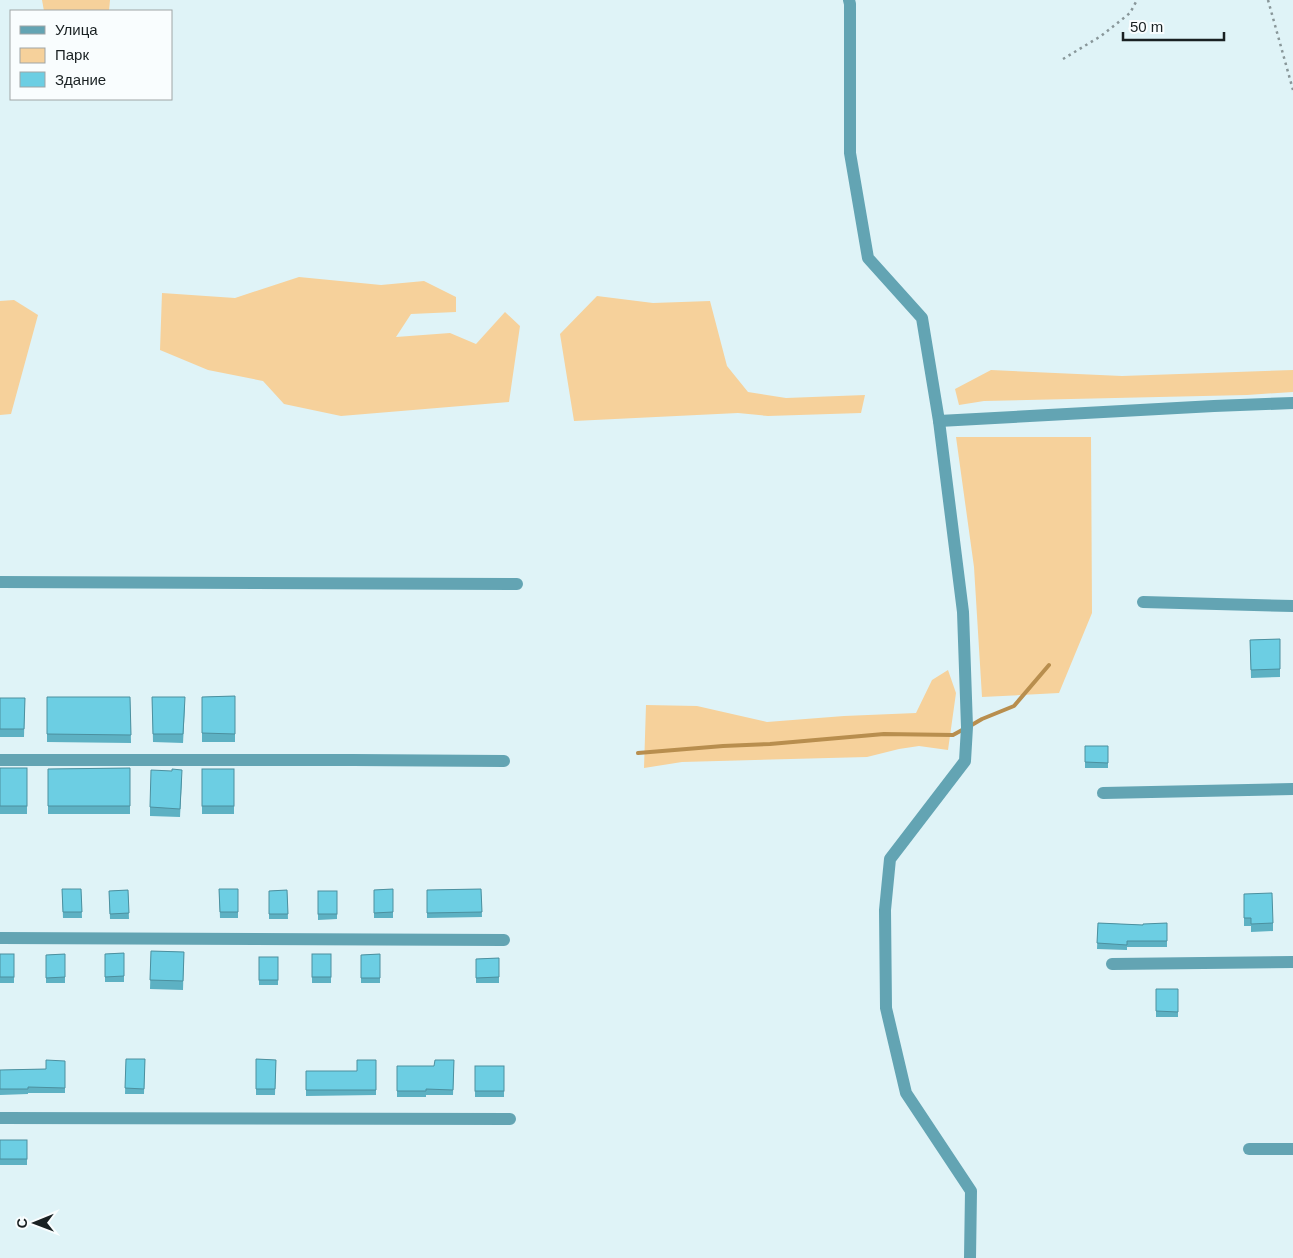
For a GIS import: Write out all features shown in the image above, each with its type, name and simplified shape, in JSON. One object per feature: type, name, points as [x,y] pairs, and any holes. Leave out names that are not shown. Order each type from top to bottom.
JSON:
[{"type":"street","points":[[848,0],[850,4],[850,153],[868,258],[922,318],[939,422],[963,612],[967,727],[966,761],[890,859],[885,910],[886,1008],[906,1093],[971,1191],[970,1258]]},
{"type":"street","points":[[939,422],[1293,403]]},
{"type":"street","points":[[0,582],[516,584]]},
{"type":"street","points":[[1143,602],[1293,606]]},
{"type":"street","points":[[0,760],[504,761]]},
{"type":"street","points":[[1103,793],[1293,789]]},
{"type":"street","points":[[0,938],[504,940]]},
{"type":"street","points":[[1112,964],[1293,962]]},
{"type":"street","points":[[0,1118],[510,1119]]},
{"type":"street","points":[[1250,1149],[1293,1149]]},
{"type":"path","points":[[1063,58],[1101,36],[1130,13],[1137,0]]},
{"type":"path","points":[[1268,0],[1293,90]]},
{"type":"green space","points":[[42,0],[110,0],[109,10],[44,10]]},
{"type":"green space","points":[[299,277],[381,285],[424,281],[456,297],[456,312],[411,314],[396,337],[450,333],[476,344],[505,312],[520,326],[509,402],[341,416],[284,404],[263,381],[208,370],[160,350],[162,293],[235,298]]},
{"type":"green space","points":[[597,296],[653,303],[710,301],[727,366],[748,392],[786,398],[865,395],[861,413],[768,416],[738,413],[574,421],[560,334]]},
{"type":"green space","points":[[14,300],[38,315],[11,414],[0,415],[0,301]]},
{"type":"green space","points":[[991,370],[1122,376],[1293,370],[1293,392],[1247,395],[984,401],[959,405],[955,389]]},
{"type":"green space","points":[[956,437],[1091,437],[1092,613],[1059,693],[982,697],[974,567]]},
{"type":"green space","points":[[948,670],[956,693],[948,750],[919,746],[867,757],[682,762],[644,768],[646,705],[697,706],[767,722],[916,713],[932,680]]},
{"type":"building","points":[[1280,639],[1280,669],[1251,670],[1250,640]]},
{"type":"building","points":[[235,696],[235,734],[202,733],[202,697]]},
{"type":"building","points":[[47,697],[130,697],[131,735],[47,734]]},
{"type":"building","points":[[152,697],[185,697],[183,734],[153,734]]},
{"type":"building","points":[[0,698],[25,698],[24,729],[0,729]]},
{"type":"building","points":[[1085,746],[1108,746],[1108,763],[1085,762]]},
{"type":"building","points":[[0,768],[27,768],[27,806],[0,806]]},
{"type":"building","points":[[130,768],[130,806],[48,806],[48,769]]},
{"type":"building","points":[[172,769],[182,770],[180,809],[150,807],[151,770],[172,771]]},
{"type":"building","points":[[202,769],[234,769],[234,806],[202,806]]},
{"type":"building","points":[[62,889],[81,889],[82,912],[63,912]]},
{"type":"building","points":[[219,889],[238,889],[238,912],[220,912]]},
{"type":"building","points":[[393,889],[393,912],[374,913],[374,890]]},
{"type":"building","points":[[481,889],[482,912],[427,913],[427,890]]},
{"type":"building","points":[[128,890],[129,913],[110,914],[109,891]]},
{"type":"building","points":[[287,890],[288,914],[269,914],[269,891]]},
{"type":"building","points":[[318,891],[337,891],[337,914],[318,914]]},
{"type":"building","points":[[1272,893],[1273,923],[1251,924],[1251,918],[1244,918],[1244,894]]},
{"type":"building","points":[[1098,923],[1143,925],[1167,923],[1167,941],[1127,941],[1127,945],[1097,943]]},
{"type":"building","points":[[151,951],[184,952],[183,981],[150,980]]},
{"type":"building","points":[[124,953],[124,976],[105,977],[105,954]]},
{"type":"building","points":[[0,954],[14,954],[14,977],[0,977]]},
{"type":"building","points":[[65,954],[65,977],[46,978],[46,955]]},
{"type":"building","points":[[312,954],[331,954],[331,977],[312,977]]},
{"type":"building","points":[[380,954],[380,978],[361,978],[361,955]]},
{"type":"building","points":[[259,957],[278,957],[278,980],[259,980]]},
{"type":"building","points":[[499,958],[499,977],[476,978],[476,959]]},
{"type":"building","points":[[1156,989],[1178,989],[1178,1012],[1156,1011]]},
{"type":"building","points":[[126,1059],[145,1059],[144,1089],[125,1088]]},
{"type":"building","points":[[256,1059],[276,1060],[275,1089],[256,1089]]},
{"type":"building","points":[[46,1060],[65,1061],[65,1088],[28,1087],[28,1089],[0,1089],[0,1070],[46,1069]]},
{"type":"building","points":[[357,1060],[376,1060],[376,1090],[306,1090],[306,1071],[357,1071]]},
{"type":"building","points":[[435,1060],[454,1060],[453,1090],[397,1091],[397,1066],[434,1066]]},
{"type":"building","points":[[475,1066],[504,1066],[504,1091],[475,1091]]},
{"type":"building","points":[[0,1140],[27,1140],[27,1159],[0,1159]]},
{"type":"waterway","points":[[970,726],[1014,706],[1049,665]]},
{"type":"waterway","points":[[638,753],[884,734],[953,735],[964,729]]}]
